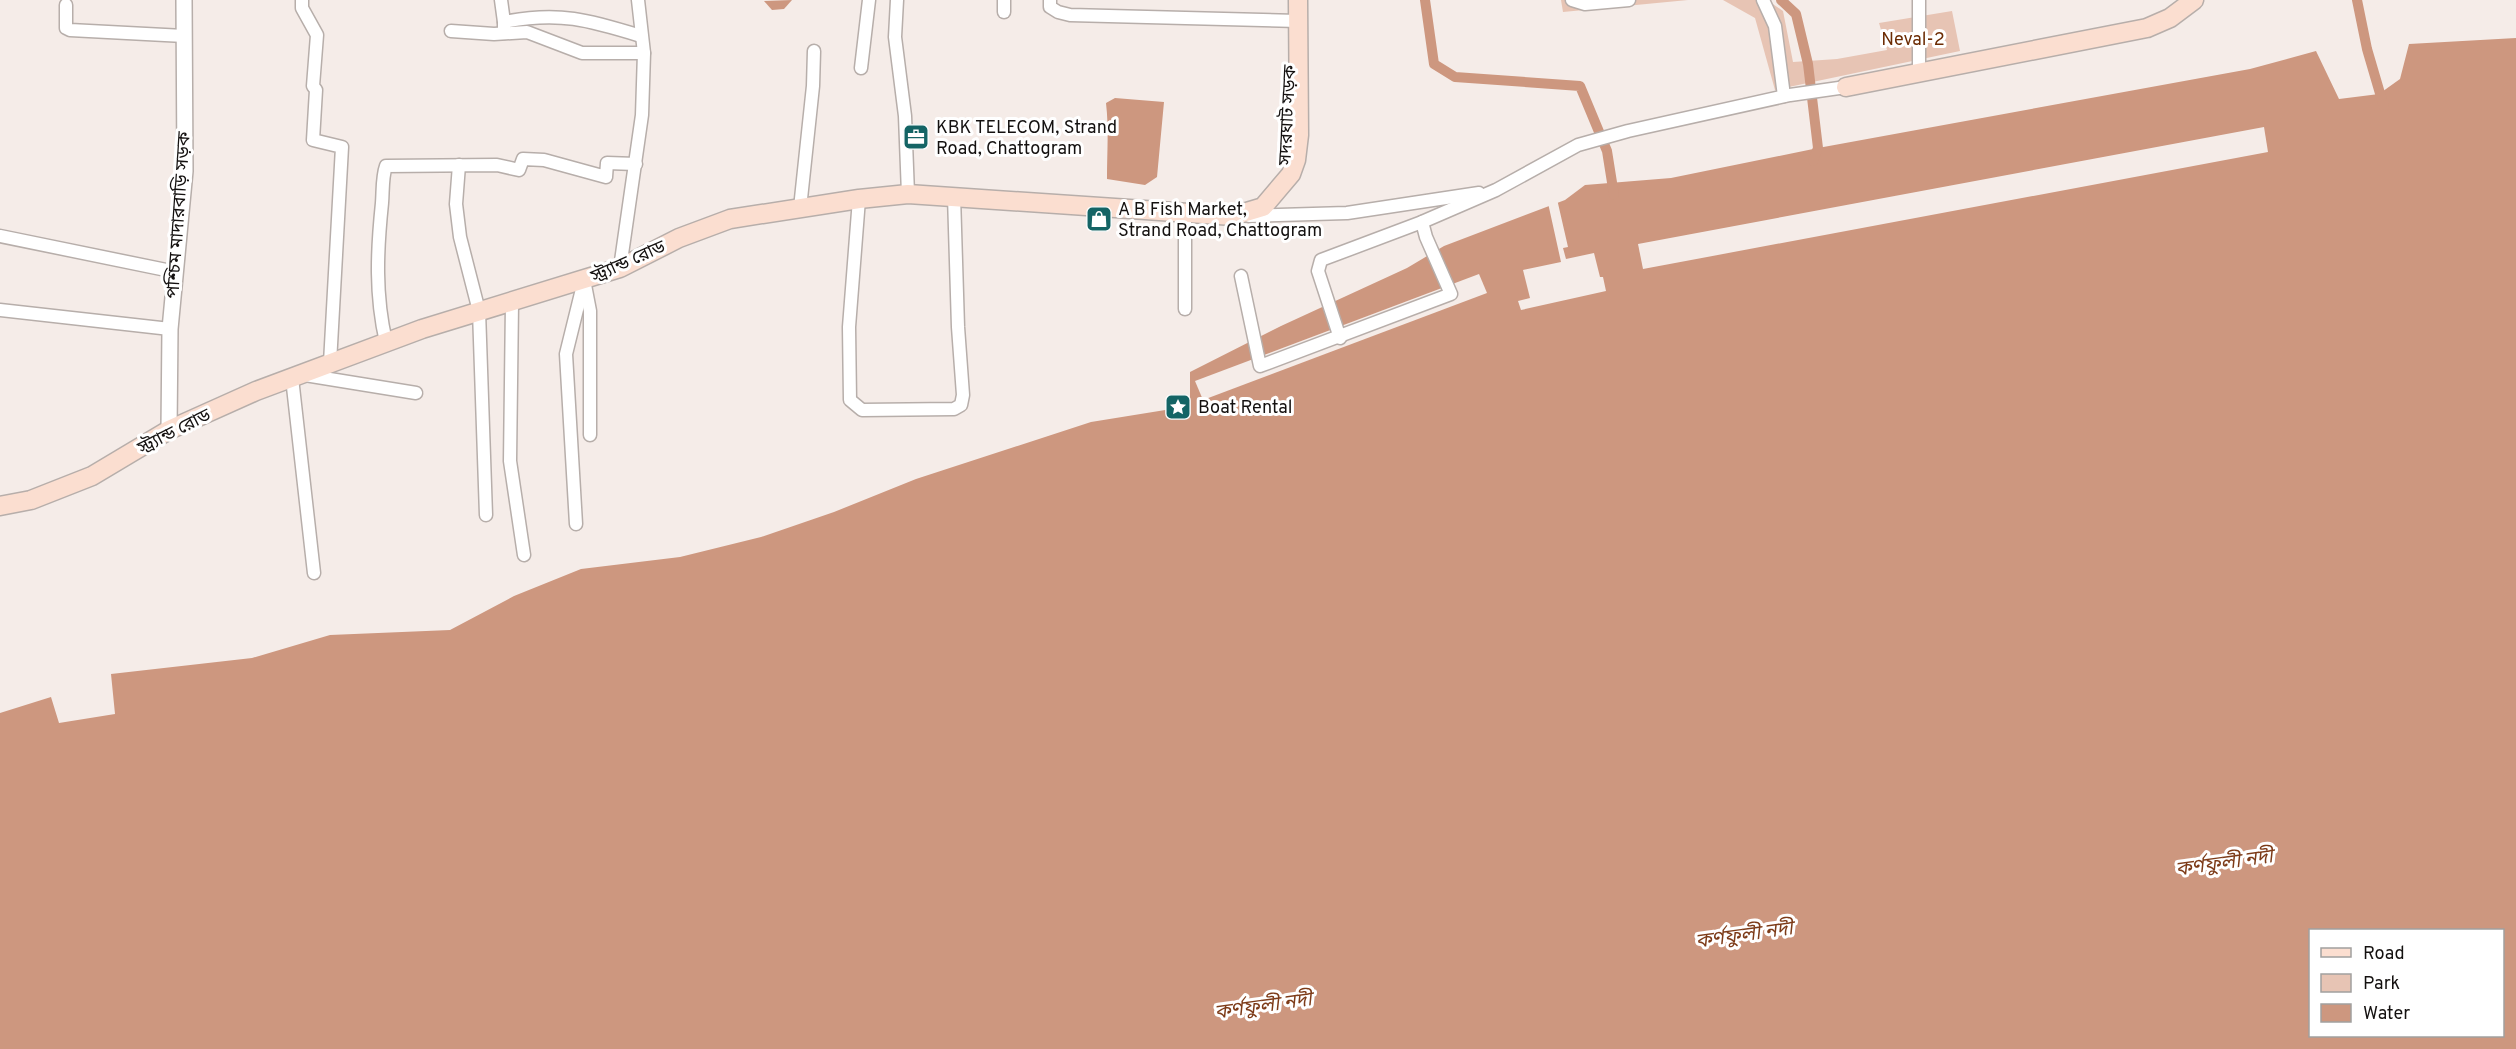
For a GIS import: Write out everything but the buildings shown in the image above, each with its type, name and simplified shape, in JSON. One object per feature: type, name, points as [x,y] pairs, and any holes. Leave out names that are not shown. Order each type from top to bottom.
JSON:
[{"type":"main road","name":"সদরঘাট সড়ক","points":[[1283,185],[1291,174],[1296,160],[1299,135],[1294,21],[1290,0]]},
{"type":"main road","name":"সদরঘাট সড়ক","points":[[1294,21],[1298,0]]},
{"type":"main road","points":[[1846,87],[2147,28],[2170,18],[2194,0]]},
{"type":"main road","name":"স্ট্র্যান্ড রোড","points":[[0,507],[31,500],[92,476],[169,430],[296,376],[478,311],[512,303],[620,268],[679,238],[730,219],[859,199],[908,194],[1233,216],[1263,207],[1283,185]]},
{"type":"street","name":"পশ্চিম মাদারবাড়ি সড়ক","points":[[169,430],[170,329],[185,171],[184,0]]},
{"type":"street","points":[[302,0],[302,8],[317,35],[313,86],[316,90],[313,140],[342,147],[330,363]]},
{"type":"street","points":[[501,0],[504,27]]},
{"type":"street","points":[[620,268],[642,115],[644,53],[638,0]]},
{"type":"street","points":[[861,68],[868,0]]},
{"type":"street","points":[[897,0],[895,37],[905,116],[908,194]]},
{"type":"street","points":[[1050,0],[1050,7],[1070,15],[1294,21]]},
{"type":"street","points":[[1572,0],[1585,4],[1629,0]]},
{"type":"street","points":[[1763,0],[1774,26],[1787,96]]},
{"type":"street","points":[[1918,0],[1919,72]]},
{"type":"street","points":[[66,5],[66,28],[70,30],[184,36]]},
{"type":"street","points":[[452,31],[504,27],[542,15],[580,19],[641,36]]},
{"type":"street","points":[[504,27],[527,32],[582,53],[644,53]]},
{"type":"street","points":[[801,208],[813,86],[814,51]]},
{"type":"street","points":[[1340,338],[1318,271],[1321,260],[1422,222],[1496,190],[1578,145],[1628,131],[1787,96],[1846,87]]},
{"type":"street","points":[[386,342],[380,315],[376,271],[385,168],[390,165],[497,165],[519,170],[521,159],[544,160],[606,177],[607,163],[636,164]]},
{"type":"street","points":[[459,165],[457,215],[478,311],[486,515]]},
{"type":"street","points":[[1233,216],[1347,213],[1496,190]]},
{"type":"street","points":[[859,199],[849,327],[850,400],[862,410],[954,410],[961,405],[963,395],[958,327],[954,196]]},
{"type":"street","points":[[1185,213],[1185,309]]},
{"type":"street","points":[[1241,276],[1260,366],[1340,338],[1451,294],[1425,237],[1422,222]]},
{"type":"street","points":[[0,236],[176,272]]},
{"type":"street","points":[[584,281],[590,311],[590,435]]},
{"type":"street","points":[[576,524],[566,354],[584,281]]},
{"type":"street","points":[[512,303],[510,461],[524,555]]},
{"type":"street","points":[[0,310],[170,329]]},
{"type":"street","points":[[314,573],[296,376],[416,393]]},
{"type":"green space","points":[[1561,0],[1688,0],[1563,12]]},
{"type":"green space","name":"Neval-2","points":[[1723,0],[1767,0],[1783,11],[1793,62],[1837,59],[1887,50],[1879,23],[1952,11],[1960,51],[1775,90],[1755,18]]},
{"type":"water","points":[[792,0],[784,9],[772,10],[764,1]]},
{"type":"water","name":"কর্ণফুলী নদী","points":[[2516,38],[2516,1049],[0,1049],[0,713],[51,697],[59,723],[115,714],[111,674],[252,658],[330,635],[450,630],[514,596],[581,569],[680,557],[761,537],[834,512],[916,479],[1091,422],[1190,406],[1190,372],[1281,326],[1407,268],[1444,246],[1565,200],[1585,185],[1671,178],[1818,148],[2250,69],[2316,51],[2339,99],[2379,94],[2400,79],[2409,44]]},
{"type":"water","points":[[1115,98],[1164,102],[1157,177],[1145,185],[1107,179],[1106,103]]},
{"type":"pier","points":[[2264,127],[2268,152],[1643,269],[1638,244]]},
{"type":"pier","points":[[1557,199],[1568,247],[1563,248],[1566,259],[1594,253],[1606,291],[1521,310],[1518,301],[1530,298],[1523,270],[1561,262],[1548,203]]},
{"type":"pier","points":[[1479,274],[1487,293],[1203,400],[1195,381]]},
{"type":"waterway","points":[[1425,0],[1434,64],[1455,77],[1580,86],[1607,151],[1614,195]]},
{"type":"waterway","points":[[1781,0],[1796,14],[1808,64],[1818,148],[1813,161]]},
{"type":"waterway","points":[[2357,0],[2367,49],[2384,107]]},
{"type":"place","name":"KBK TELECOM, Strand Road, Chattogram","points":[[916,137]]},
{"type":"place","name":"A B Fish Market, Strand Road, Chattogram","points":[[1099,219]]},
{"type":"place","name":"Boat Rental","points":[[1178,407]]}]
